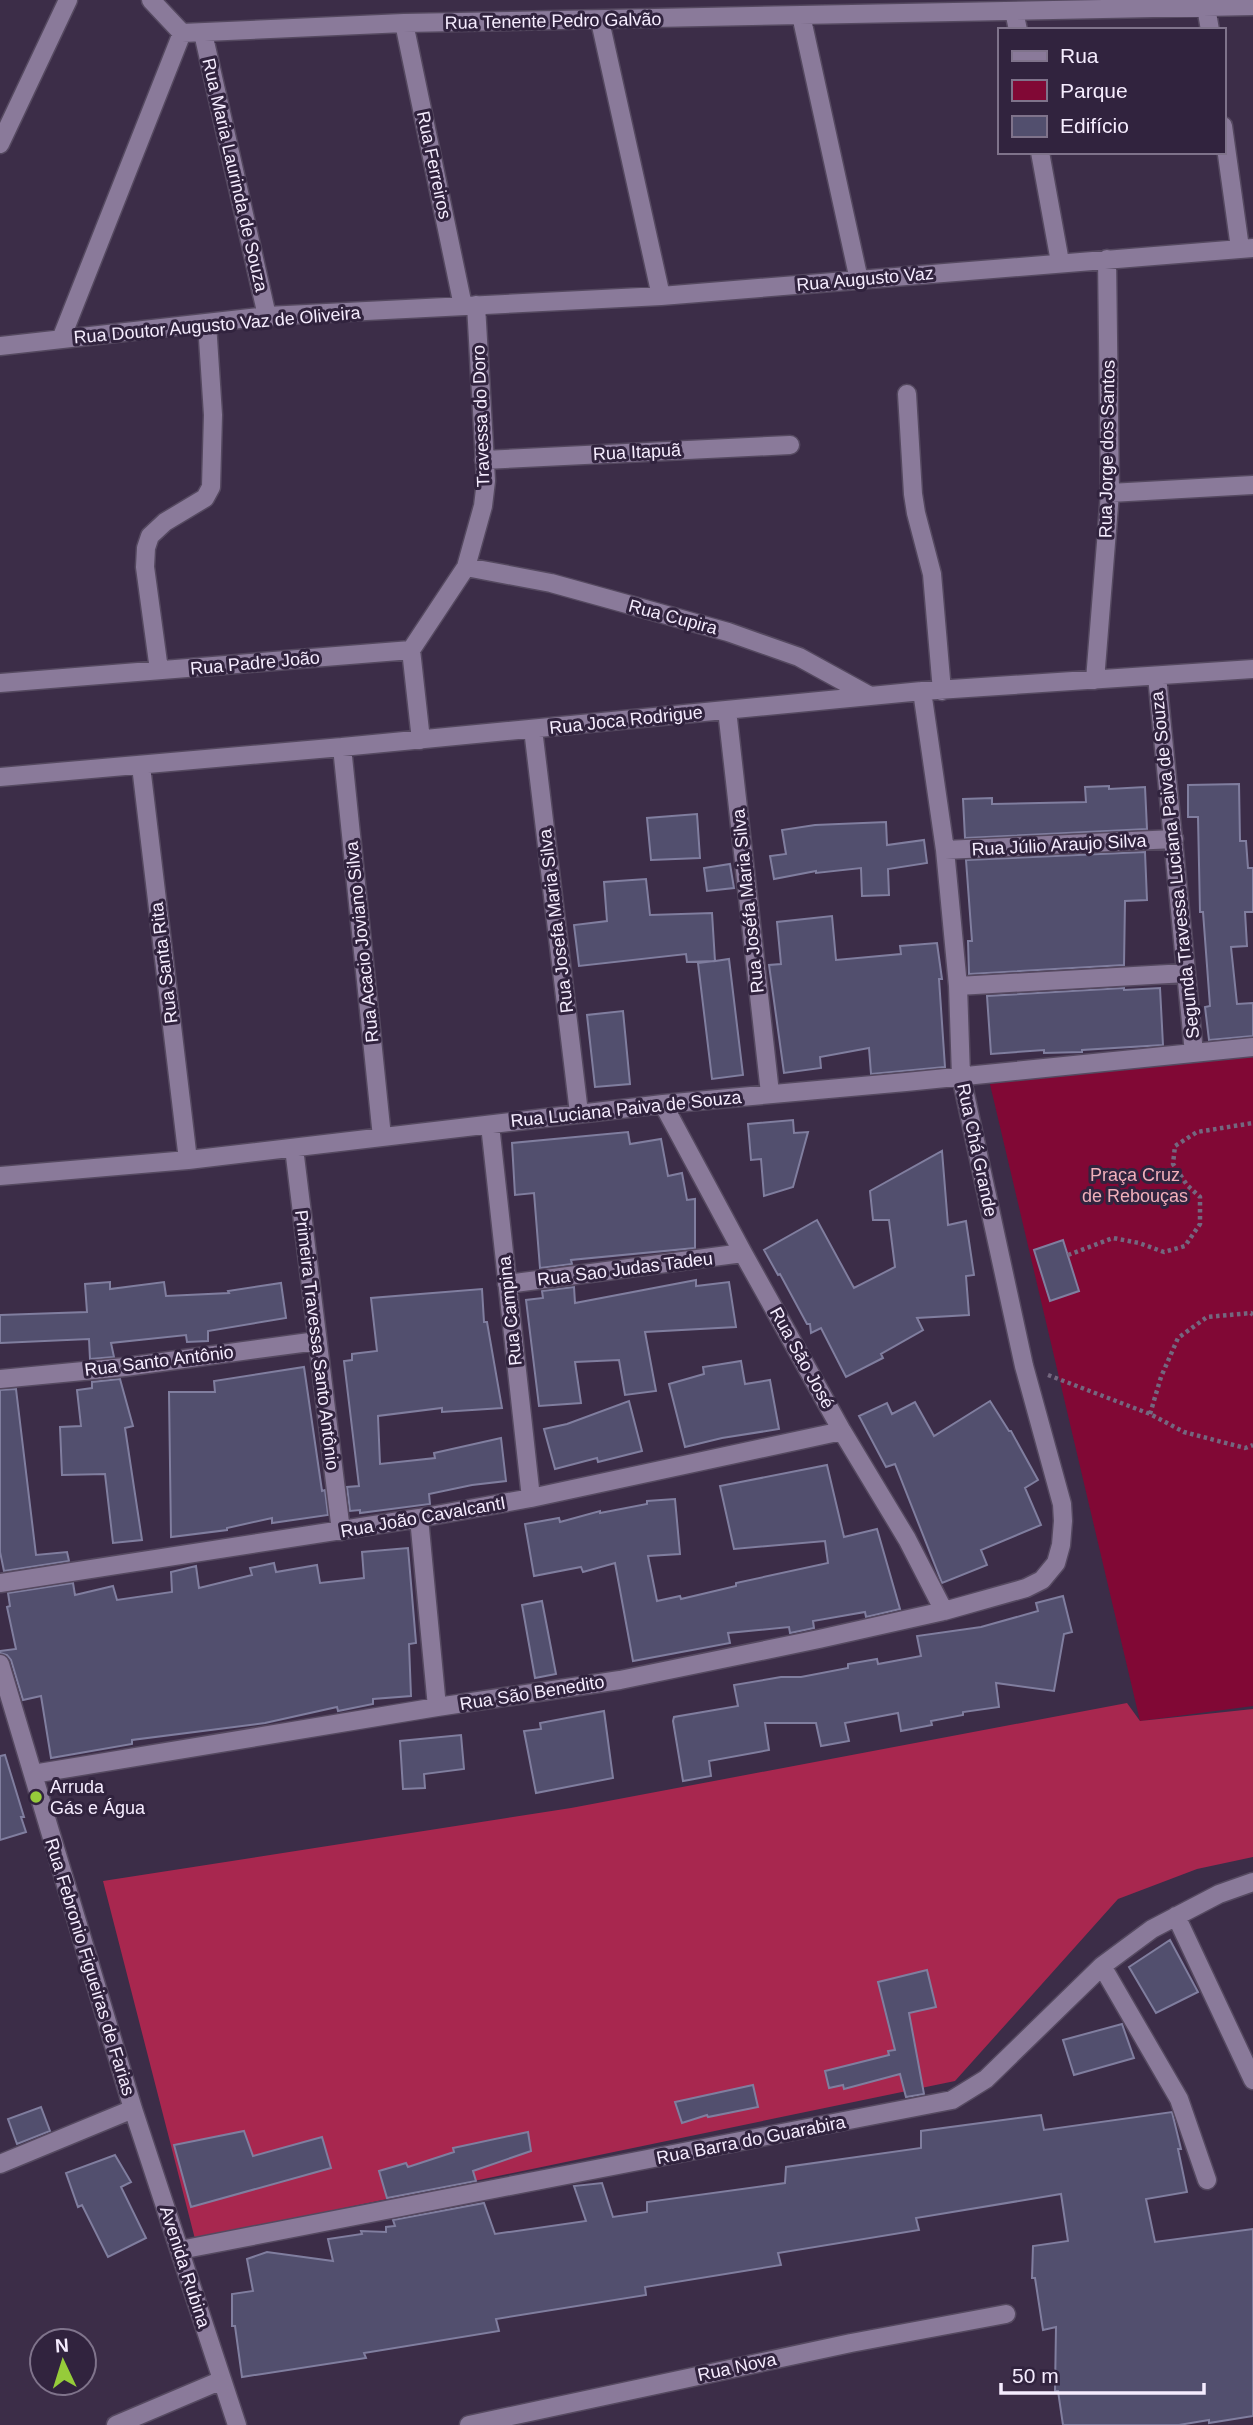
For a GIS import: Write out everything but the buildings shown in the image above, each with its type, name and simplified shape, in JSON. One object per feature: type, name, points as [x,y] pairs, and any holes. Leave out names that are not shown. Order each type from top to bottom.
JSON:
[{"type":"street","points":[[0,145],[68,0]]},
{"type":"street","points":[[61,339],[182,33],[151,0]]},
{"type":"street","name":"Rua Tenente Pedro Galvão","points":[[182,33],[404,23],[1253,6]]},
{"type":"street","points":[[1206,7],[1210,28]]},
{"type":"street","points":[[1014,11],[1018,28]]},
{"type":"street","points":[[801,15],[859,281]]},
{"type":"street","points":[[600,21],[661,296]]},
{"type":"street","name":"Rua Ferreiros","points":[[404,23],[470,306]]},
{"type":"street","name":"Rua Maria Laurinda de Souza","points":[[204,33],[267,316]]},
{"type":"street","points":[[1225,136],[1247,248]]},
{"type":"street","points":[[1040,154],[1060,262]]},
{"type":"street","name":"Rua Augusto Vaz","points":[[470,306],[661,296],[1247,248]]},
{"type":"street","name":"Rua Jorge dos Santos","points":[[1095,680],[1110,493],[1107,258]]},
{"type":"street","name":"Rua Doutor Augusto Vaz de Oliveira","points":[[0,346],[267,316],[470,306]]},
{"type":"street","name":"Travessa do Doro","points":[[466,567],[483,506],[486,481],[470,306]]},
{"type":"street","points":[[159,670],[145,567],[146,548],[150,536],[165,523],[205,499],[211,487],[213,415],[207,323]]},
{"type":"street","points":[[907,394],[913,494],[932,574],[942,691]]},
{"type":"street","name":"Rua Itapuã","points":[[484,460],[790,445]]},
{"type":"street","points":[[1110,493],[1253,485]]},
{"type":"street","points":[[421,740],[411,650],[466,567]]},
{"type":"street","name":"Rua Cupira","points":[[466,567],[551,583],[728,632],[799,657],[870,696]]},
{"type":"street","name":"Rua Padre João","points":[[0,683],[411,650]]},
{"type":"street","name":"Rua Joca Rodrigue","points":[[0,777],[421,740],[922,691],[1253,669]]},
{"type":"street","name":"Segunda Travessa Luciana Paiva de Souza","points":[[1157,676],[1194,1053]]},
{"type":"street","name":"Rua Chá Grande","points":[[922,691],[945,850],[958,986],[961,1076],[1024,1366],[1062,1504],[1061,1545],[1056,1563],[1042,1580],[1026,1588]]},
{"type":"street","name":"Rua Joséfa Maria Silva","points":[[727,710],[770,1093]]},
{"type":"street","name":"Rua Josefa Maria Silva","points":[[533,729],[579,1113]]},
{"type":"street","name":"Rua Acacio Joviano Silva","points":[[342,747],[382,1137]]},
{"type":"street","name":"Rua Santa Rita","points":[[141,766],[188,1160]]},
{"type":"street","name":"Rua Júlio Araujo Silva","points":[[945,850],[1174,839]]},
{"type":"street","points":[[958,986],[1186,973]]},
{"type":"street","name":"Rua Luciana Paiva de Souza","points":[[0,1176],[188,1160],[663,1104],[1253,1047]]},
{"type":"street","name":"Rua São José","points":[[663,1104],[842,1432],[907,1539],[944,1611]]},
{"type":"street","name":"Rua Campina","points":[[490,1125],[531,1498]]},
{"type":"street","name":"Primeira Travessa Santo Antônio","points":[[294,1148],[341,1531]]},
{"type":"street","name":"Rua Sao Judas Tadeu","points":[[507,1284],[743,1253]]},
{"type":"street","name":"Rua Santo Antônio","points":[[0,1379],[125,1367],[317,1341]]},
{"type":"street","name":"Rua João CavalcantI","points":[[0,1583],[341,1531],[531,1498],[842,1432]]},
{"type":"street","points":[[419,1518],[437,1707]]},
{"type":"street","name":"Rua São Benedito","points":[[33,1774],[437,1707],[620,1680],[944,1611],[1026,1588]]},
{"type":"street","name":"Rua Febronio Figueiras de Farias","points":[[0,1664],[133,2109]]},
{"type":"street","name":"Rua Barra do Guarabira","points":[[180,2250],[952,2100],[986,2079],[1102,1966],[1152,1929],[1219,1895],[1253,1882]]},
{"type":"street","points":[[1176,1916],[1253,2080]]},
{"type":"street","points":[[1102,1966],[1179,2099],[1207,2180]]},
{"type":"street","points":[[0,2164],[133,2109]]},
{"type":"street","name":"Avenida Rubina","points":[[133,2109],[237,2425]]},
{"type":"street","name":"Rua Nova","points":[[469,2425],[851,2343],[1006,2314]]},
{"type":"street","points":[[116,2425],[222,2380]]},
{"type":"path","points":[[1068,1255],[1113,1238],[1164,1252],[1185,1246],[1200,1224],[1200,1197],[1187,1185],[1173,1164],[1175,1146],[1196,1132],[1253,1123]]},
{"type":"path","points":[[1150,1414],[1161,1377],[1178,1338],[1207,1317],[1253,1315]]},
{"type":"path","points":[[1024,1366],[1150,1414],[1184,1432],[1245,1448],[1253,1445]]},
{"type":"green space","name":"Praça Cruz de Rebouças","points":[[1253,1054],[1253,1706],[1140,1721],[989,1080]]},
{"type":"shaded area","points":[[1127,1703],[1140,1721],[1253,1709],[1253,1857],[1197,1869],[1118,1899],[955,2081],[195,2239],[103,1881],[571,1808]]},
{"type":"place","name":"Arruda Gás e Água","points":[[36,1797]]}]
